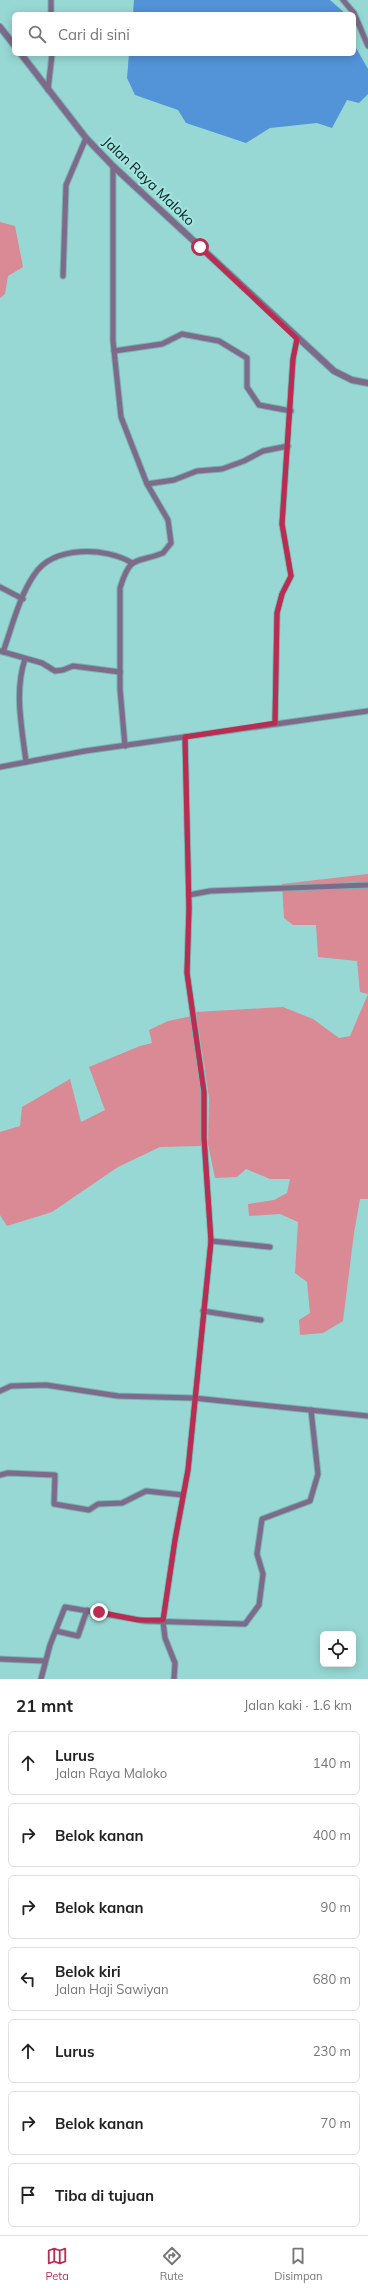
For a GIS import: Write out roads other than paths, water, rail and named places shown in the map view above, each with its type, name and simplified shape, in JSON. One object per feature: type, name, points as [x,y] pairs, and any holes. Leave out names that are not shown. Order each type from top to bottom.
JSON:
[{"type":"street","points":[[51,0],[51,12]]},
{"type":"street","points":[[343,0],[353,12]]},
{"type":"street","points":[[356,18],[368,46]]},
{"type":"street","points":[[0,27],[12,42]]},
{"type":"street","name":"Jalan Raya Maloko","points":[[22,56],[86,138],[113,166],[297,339],[340,376],[368,383]]},
{"type":"street","points":[[48,90],[52,56]]},
{"type":"street","points":[[63,276],[66,185],[86,138]]},
{"type":"street","points":[[113,166],[111,248],[114,351],[123,424],[147,484],[168,520],[171,542],[163,553],[138,559],[132,563],[124,576],[120,588],[120,672],[125,746]]},
{"type":"street","points":[[114,351],[162,344],[182,334],[220,341],[247,358],[248,387],[259,405],[291,411]]},
{"type":"street","points":[[275,723],[277,613],[282,594],[291,576],[282,524],[291,411],[293,359],[297,339]]},
{"type":"street","points":[[147,484],[174,480],[197,471],[222,469],[244,461],[263,451],[288,446]]},
{"type":"street","points":[[120,672],[73,666],[55,671],[42,663],[2,651],[34,575],[42,566],[71,553],[82,551],[111,554],[123,557],[132,563]]},
{"type":"street","points":[[0,587],[23,599]]},
{"type":"street","points":[[25,659],[20,677],[19,691],[26,762]]},
{"type":"street","points":[[0,767],[275,723],[368,711]]},
{"type":"street","points":[[174,1679],[175,1664],[165,1638],[163,1620],[188,1470],[194,1398],[211,1241],[204,1138],[204,1092],[187,973],[189,895],[185,737]]},
{"type":"street","points":[[189,895],[210,891],[368,885]]},
{"type":"street","points":[[211,1241],[270,1247]]},
{"type":"street","points":[[203,1311],[261,1320]]},
{"type":"street","points":[[0,1391],[11,1386],[46,1385],[118,1396],[194,1398],[368,1416]]},
{"type":"street","points":[[41,1679],[45,1661],[65,1607],[145,1621],[163,1620],[245,1624],[259,1605],[263,1574],[257,1554],[262,1519],[310,1502],[318,1474],[311,1410]]},
{"type":"street","points":[[0,1475],[8,1473],[55,1475],[54,1504],[89,1510],[98,1504],[122,1503],[146,1491],[183,1496]]},
{"type":"street","points":[[56,1631],[78,1636],[87,1610]]},
{"type":"street","points":[[0,1659],[45,1661]]},
{"type":"water","points":[[134,0],[330,0],[344,12],[133,12]]},
{"type":"water","points":[[356,48],[368,69],[368,94],[359,103],[347,100],[332,128],[317,123],[270,128],[246,143],[186,123],[178,110],[135,95],[127,78],[129,56],[356,56]]}]
